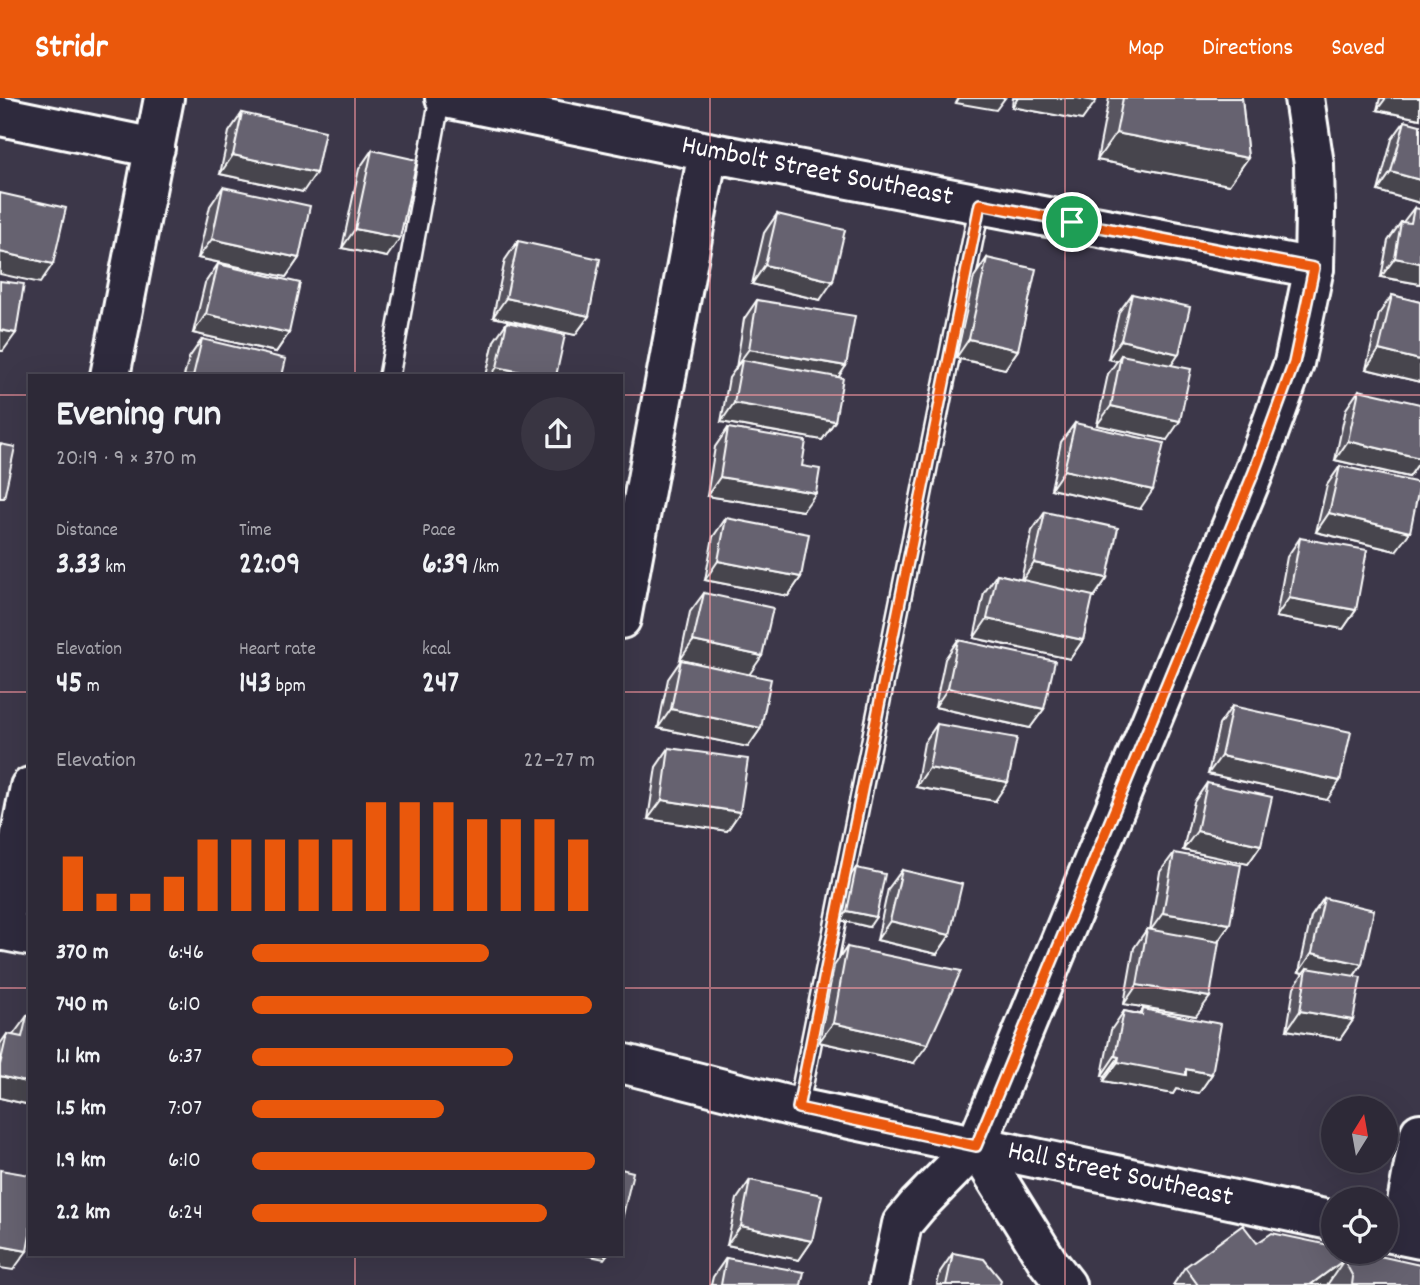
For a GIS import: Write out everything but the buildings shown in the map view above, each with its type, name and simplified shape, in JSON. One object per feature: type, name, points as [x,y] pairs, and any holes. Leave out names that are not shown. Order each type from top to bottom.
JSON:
[{"type":"street","points":[[110,374],[164,98]]},
{"type":"street","name":"Humbolt Street Southeast","points":[[442,98],[708,152],[1314,268]]},
{"type":"street","points":[[889,1285],[902,1224],[976,1146],[1254,472],[1294,363],[1314,268],[1314,164],[1304,98]]},
{"type":"street","points":[[0,116],[155,148]]},
{"type":"street","points":[[623,608],[708,152]]},
{"type":"street","points":[[10,932],[28,802]]},
{"type":"street","name":"Hall Street Southeast","points":[[623,1064],[798,1108],[1321,1218]]},
{"type":"street","points":[[1402,1235],[1420,1133]]},
{"type":"street","points":[[976,1146],[1048,1262],[1066,1285]]},
{"type":"lane","points":[[388,374],[442,98]]},
{"type":"lane","points":[[798,1108],[980,204]]},
{"type":"route","points":[[980,204],[1072,222],[1314,268],[1294,363],[1254,472],[976,1146],[798,1108],[980,204]]}]
